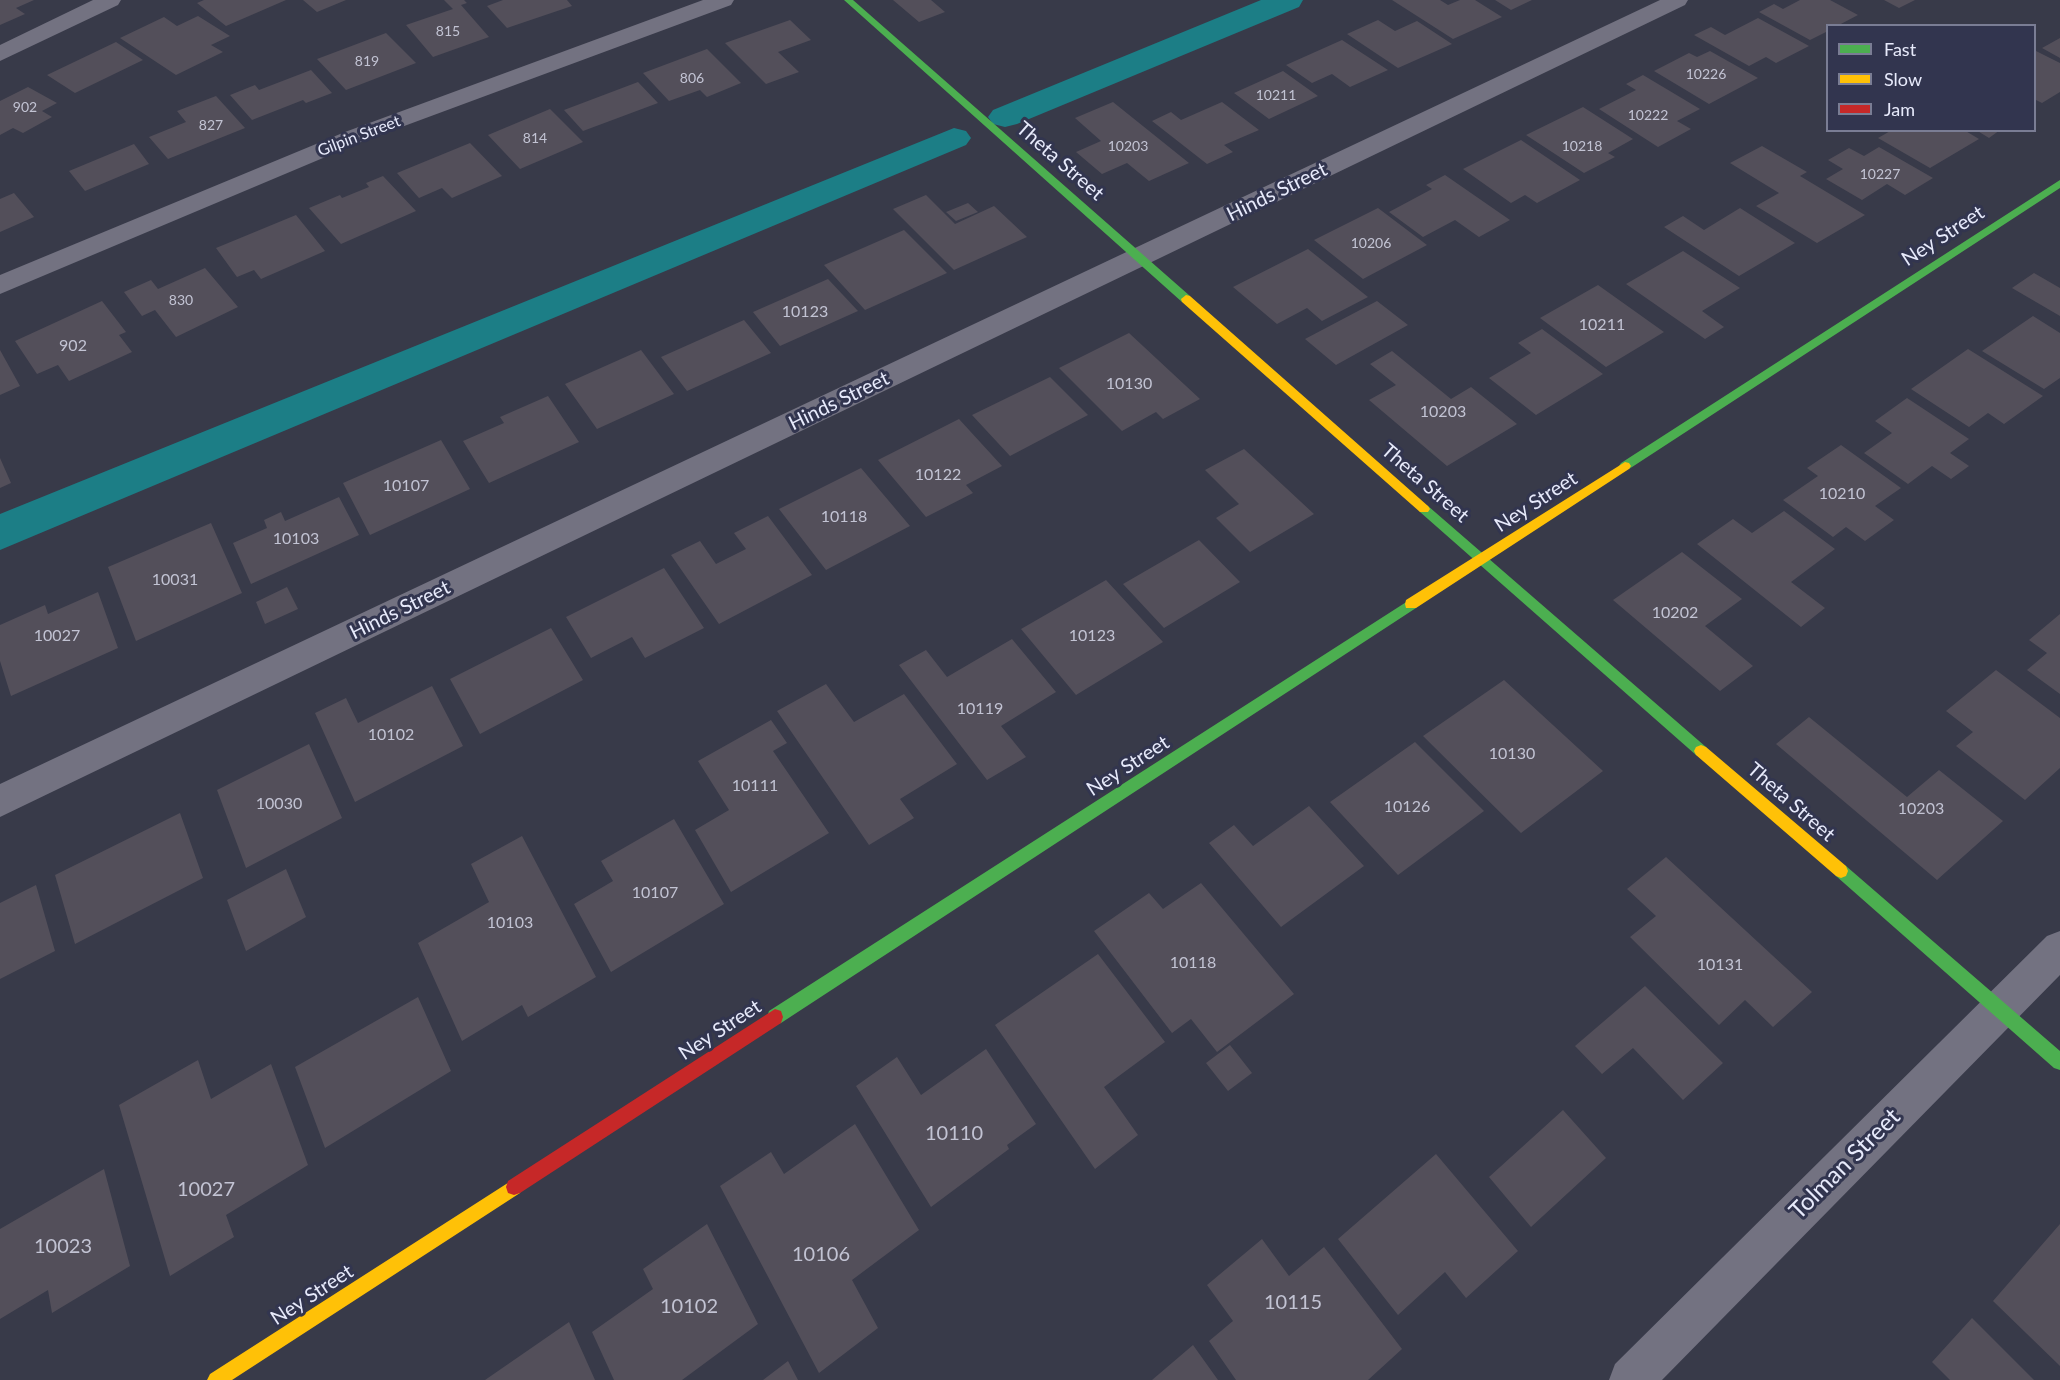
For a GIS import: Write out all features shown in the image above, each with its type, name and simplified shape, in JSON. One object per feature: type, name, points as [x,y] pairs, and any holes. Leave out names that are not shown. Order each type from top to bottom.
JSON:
[{"type":"street","points":[[0,54],[110,0]]},
{"type":"street","name":"Gilpin Street","points":[[0,285],[353,137],[723,0]]},
{"type":"street","name":"Theta Street","points":[[848,0],[1482,560],[2060,1062]]},
{"type":"street","name":"Hinds Street","points":[[0,801],[1677,0]]},
{"type":"street","name":"Ney Street","points":[[216,1380],[2060,183]]},
{"type":"street","name":"Tolman Street","points":[[1631,1380],[2060,949]]},
{"type":"building","points":[[0,0],[34,0],[16,8],[25,14],[0,25]]},
{"type":"building","points":[[204,0],[286,0],[226,26],[197,3]]},
{"type":"building","points":[[303,0],[346,0],[317,12]]},
{"type":"building","points":[[444,0],[464,0],[467,3],[461,5],[489,37],[433,57],[406,25],[453,9]]},
{"type":"building","points":[[503,0],[567,0],[572,6],[507,28],[487,6]]},
{"type":"building","points":[[893,0],[931,0],[945,12],[919,22]]},
{"type":"building","points":[[1392,0],[1440,0],[1448,5],[1460,0],[1475,0],[1502,17],[1453,39]]},
{"type":"building","points":[[1495,0],[1532,0],[1511,10]]},
{"type":"building","points":[[1800,0],[1830,0],[1858,15],[1841,24],[1826,24],[1826,32],[1810,40],[1759,12],[1774,4],[1783,9]]},
{"type":"building","points":[[1884,0],[1915,0],[1899,8]]},
{"type":"building","points":[[198,16],[230,36],[211,45],[223,52],[176,75],[120,38],[164,17],[177,26]]},
{"type":"building","points":[[1758,18],[1809,46],[1776,63],[1766,57],[1749,66],[1694,35],[1711,27],[1725,35]]},
{"type":"building","points":[[790,20],[811,40],[778,52],[799,72],[766,84],[725,43]]},
{"type":"building","points":[[1378,20],[1395,31],[1417,21],[1452,44],[1398,68],[1347,34]]},
{"type":"building","points":[[386,33],[416,63],[346,90],[317,59]]},
{"type":"building","points":[[2060,38],[2060,58],[2042,48]]},
{"type":"building","points":[[1342,40],[1388,70],[1350,87],[1332,74],[1312,83],[1286,65]]},
{"type":"building","points":[[116,42],[143,60],[75,93],[47,75]]},
{"type":"building","points":[[707,49],[741,83],[707,97],[700,90],[669,101],[643,73]]},
{"type":"building","points":[[1710,51],[1758,78],[1709,104],[1654,71],[1689,53],[1697,57]]},
{"type":"building","points":[[2036,51],[2060,63],[2060,92],[2042,103],[2036,100]]},
{"type":"building","points":[[311,70],[332,93],[306,103],[303,100],[252,120],[230,95],[255,85],[259,90]]},
{"type":"building","points":[[1283,71],[1318,96],[1269,119],[1234,93]]},
{"type":"building","points":[[1643,75],[1700,109],[1677,121],[1691,129],[1658,147],[1599,109],[1636,90],[1626,84]]},
{"type":"building","points":[[638,82],[658,103],[583,131],[564,110]]},
{"type":"building","points":[[28,87],[57,103],[42,111],[52,117],[23,133],[13,128],[0,135],[0,101]]},
{"type":"building","points":[[216,96],[245,128],[168,159],[149,137],[186,122],[177,111]]},
{"type":"building","points":[[1113,102],[1189,163],[1149,181],[1127,163],[1102,174],[1076,152],[1101,141],[1075,118]]},
{"type":"building","points":[[1222,102],[1259,130],[1224,145],[1233,152],[1207,164],[1152,121],[1171,112],[1181,120]]},
{"type":"building","points":[[1583,107],[1633,139],[1608,153],[1615,157],[1584,173],[1526,135]]},
{"type":"building","points":[[550,109],[583,142],[520,169],[488,135]]},
{"type":"building","points":[[1888,132],[1967,132],[1979,139],[1930,168],[1878,138]]},
{"type":"building","points":[[1979,132],[1997,132],[1989,138]]},
{"type":"building","points":[[1521,140],[1580,180],[1537,203],[1525,195],[1511,203],[1463,169]]},
{"type":"building","points":[[470,143],[502,176],[452,198],[442,188],[419,198],[397,173]]},
{"type":"building","points":[[134,144],[149,164],[85,191],[69,171]]},
{"type":"building","points":[[1762,146],[1807,172],[1800,176],[1865,215],[1817,243],[1756,206],[1779,193],[1730,163]]},
{"type":"building","points":[[1879,147],[1933,178],[1905,195],[1887,184],[1862,200],[1826,179],[1843,169],[1828,160],[1849,148],[1864,156]]},
{"type":"building","points":[[1445,175],[1510,220],[1479,237],[1455,220],[1423,237],[1389,212],[1432,189],[1426,185]]},
{"type":"building","points":[[383,176],[416,211],[341,244],[309,208],[340,195],[342,198],[369,187],[366,183]]},
{"type":"building","points":[[14,193],[34,217],[0,232],[0,199]]},
{"type":"building","points":[[926,195],[955,224],[994,206],[1027,237],[954,270],[893,209]]},
{"type":"building","points":[[968,203],[978,212],[956,221],[946,212]]},
{"type":"building","points":[[1378,208],[1427,245],[1363,279],[1314,240]]},
{"type":"building","points":[[1740,208],[1795,243],[1739,276],[1664,227],[1683,216],[1704,230]]},
{"type":"building","points":[[296,215],[325,251],[261,279],[254,270],[237,277],[216,248]]},
{"type":"building","points":[[904,230],[947,273],[865,310],[824,265]]},
{"type":"building","points":[[1308,249],[1368,297],[1322,321],[1307,308],[1277,324],[1233,287]]},
{"type":"building","points":[[1683,251],[1740,288],[1702,311],[1724,327],[1705,339],[1626,284]]},
{"type":"building","points":[[205,268],[238,307],[176,337],[155,310],[142,316],[124,292],[151,280],[158,289]]},
{"type":"building","points":[[2034,273],[2060,288],[2060,316],[2012,288]]},
{"type":"building","points":[[828,279],[858,311],[780,346],[753,312]]},
{"type":"building","points":[[1598,285],[1664,332],[1606,367],[1540,318]]},
{"type":"building","points":[[102,301],[126,332],[119,335],[132,352],[69,381],[58,365],[37,374],[15,341]]},
{"type":"building","points":[[1377,301],[1408,325],[1336,365],[1305,339]]},
{"type":"building","points":[[2033,316],[2060,333],[2060,378],[2044,389],[1982,351]]},
{"type":"building","points":[[744,320],[771,353],[687,391],[661,357]]},
{"type":"building","points":[[1542,329],[1603,374],[1536,415],[1489,378],[1531,353],[1518,343]]},
{"type":"building","points":[[1129,333],[1200,399],[1163,419],[1156,412],[1122,431],[1059,368]]},
{"type":"building","points":[[1968,349],[2043,396],[2004,424],[1988,413],[1969,427],[1911,389]]},
{"type":"building","points":[[0,350],[20,386],[0,395]]},
{"type":"building","points":[[641,350],[674,394],[597,429],[565,384]]},
{"type":"building","points":[[1392,351],[1451,399],[1471,387],[1517,424],[1447,466],[1369,400],[1396,385],[1370,364]]},
{"type":"building","points":[[1050,377],[1088,415],[1010,456],[972,415]]},
{"type":"building","points":[[548,396],[579,442],[489,483],[463,441],[504,423],[500,417]]},
{"type":"building","points":[[1907,398],[1969,439],[1950,453],[1969,466],[1951,479],[1932,466],[1908,484],[1864,453],[1892,433],[1875,421]]},
{"type":"building","points":[[959,419],[1002,466],[966,485],[973,493],[926,517],[878,460]]},
{"type":"building","points":[[441,440],[470,489],[370,535],[343,483]]},
{"type":"building","points":[[1841,445],[1901,488],[1875,506],[1894,520],[1865,541],[1846,527],[1833,537],[1783,500],[1818,476],[1807,468]]},
{"type":"building","points":[[1244,449],[1314,514],[1250,552],[1216,518],[1239,504],[1205,470]]},
{"type":"building","points":[[0,458],[11,483],[0,488]]},
{"type":"building","points":[[861,468],[910,526],[826,570],[779,509]]},
{"type":"building","points":[[339,497],[359,535],[251,584],[233,543],[267,528],[264,520],[281,512],[285,521]]},
{"type":"building","points":[[1784,511],[1835,549],[1791,582],[1825,608],[1801,627],[1697,544],[1733,519],[1752,533]]},
{"type":"building","points":[[768,516],[812,575],[719,624],[671,555],[700,541],[716,564],[746,549],[734,533]]},
{"type":"building","points":[[211,523],[242,593],[136,641],[108,567]]},
{"type":"building","points":[[1199,540],[1240,582],[1164,628],[1123,584]]},
{"type":"building","points":[[1682,552],[1742,599],[1705,626],[1753,666],[1720,691],[1613,600]]},
{"type":"building","points":[[664,568],[704,628],[645,658],[632,637],[591,658],[566,617]]},
{"type":"building","points":[[1106,580],[1163,642],[1076,695],[1021,629]]},
{"type":"building","points":[[287,587],[298,609],[265,624],[256,602]]},
{"type":"building","points":[[98,592],[118,648],[11,696],[0,661],[0,625],[45,605],[48,614]]},
{"type":"building","points":[[2060,614],[2060,694],[2027,670],[2047,653],[2029,640]]},
{"type":"building","points":[[551,628],[583,680],[480,734],[450,679]]},
{"type":"building","points":[[1012,639],[1056,692],[1001,726],[1026,757],[987,780],[899,665],[926,650],[947,677]]},
{"type":"building","points":[[1996,670],[2060,718],[2060,768],[2025,800],[1956,746],[1973,732],[1946,711]]},
{"type":"building","points":[[1504,680],[1603,771],[1521,833],[1423,736]]},
{"type":"building","points":[[826,684],[854,722],[904,694],[957,764],[900,799],[914,818],[869,845],[777,711]]},
{"type":"building","points":[[432,686],[463,746],[355,802],[315,713],[346,698],[358,723]]},
{"type":"building","points":[[1809,717],[1907,797],[1939,770],[2003,821],[1937,880],[1776,744]]},
{"type":"building","points":[[771,720],[787,743],[773,751],[829,833],[731,892],[695,830],[729,810],[698,761]]},
{"type":"building","points":[[1415,742],[1484,811],[1398,875],[1330,802]]},
{"type":"building","points":[[309,744],[342,818],[246,868],[217,790]]},
{"type":"building","points":[[1309,806],[1364,866],[1281,927],[1209,843],[1234,825],[1253,846]]},
{"type":"building","points":[[180,813],[203,878],[75,944],[55,875]]},
{"type":"building","points":[[674,819],[724,904],[611,972],[574,904],[613,881],[601,861]]},
{"type":"building","points":[[522,836],[596,977],[528,1017],[522,1005],[462,1041],[418,943],[489,902],[471,864]]},
{"type":"building","points":[[1666,857],[1812,992],[1773,1027],[1745,1000],[1719,1025],[1630,937],[1656,916],[1627,889]]},
{"type":"building","points":[[286,869],[306,917],[246,951],[227,900]]},
{"type":"building","points":[[1201,883],[1294,994],[1217,1052],[1191,1019],[1172,1033],[1094,931],[1149,893],[1163,909]]},
{"type":"building","points":[[36,885],[55,951],[0,979],[0,903]]},
{"type":"building","points":[[1098,954],[1165,1042],[1104,1087],[1138,1135],[1095,1169],[995,1025]]},
{"type":"building","points":[[1645,986],[1723,1063],[1683,1100],[1633,1048],[1602,1074],[1575,1046]]},
{"type":"building","points":[[418,997],[451,1071],[325,1148],[295,1067]]},
{"type":"building","points":[[1230,1045],[1252,1073],[1228,1091],[1206,1063]]},
{"type":"building","points":[[986,1049],[1036,1124],[1007,1145],[1009,1149],[931,1207],[856,1086],[897,1057],[921,1095]]},
{"type":"building","points":[[198,1060],[211,1099],[271,1064],[308,1165],[226,1215],[234,1237],[170,1276],[119,1105]]},
{"type":"building","points":[[1563,1110],[1606,1158],[1531,1227],[1489,1177]]},
{"type":"building","points":[[855,1124],[919,1230],[852,1280],[878,1328],[819,1373],[720,1186],[771,1152],[784,1174]]},
{"type":"building","points":[[1436,1154],[1518,1251],[1466,1298],[1445,1272],[1398,1315],[1338,1239]]},
{"type":"building","points":[[104,1169],[130,1266],[52,1313],[48,1290],[0,1319],[0,1229]]},
{"type":"building","points":[[707,1224],[758,1324],[682,1380],[614,1380],[592,1332],[653,1289],[643,1269]]},
{"type":"building","points":[[2060,1224],[2060,1366],[1993,1301]]},
{"type":"building","points":[[1262,1239],[1289,1276],[1324,1247],[1402,1349],[1368,1380],[1236,1380],[1209,1341],[1233,1321],[1207,1285]]},
{"type":"building","points":[[1972,1318],[2034,1380],[1950,1380],[1932,1362]]},
{"type":"building","points":[[569,1322],[595,1380],[485,1380]]},
{"type":"building","points":[[1193,1345],[1218,1380],[1152,1380]]},
{"type":"building","points":[[788,1361],[798,1380],[763,1380]]},
{"type":"waterway","points":[[1005,117],[1288,0]]},
{"type":"waterway","points":[[0,533],[954,138]]},
{"type":"traffic: fast","points":[[848,0],[1186,299]]},
{"type":"traffic: fast","points":[[1625,466],[2060,183]]},
{"type":"traffic: fast","points":[[1424,509],[1701,751]]},
{"type":"traffic: fast","points":[[775,1017],[1411,604]]},
{"type":"traffic: fast","points":[[1841,871],[2060,1062]]},
{"type":"traffic: slow","points":[[1186,299],[1424,509]]},
{"type":"traffic: slow","points":[[1411,604],[1625,466]]},
{"type":"traffic: slow","points":[[1701,751],[1841,871]]},
{"type":"traffic: slow","points":[[216,1380],[514,1187]]},
{"type":"traffic: jam","points":[[514,1187],[775,1017]]}]
